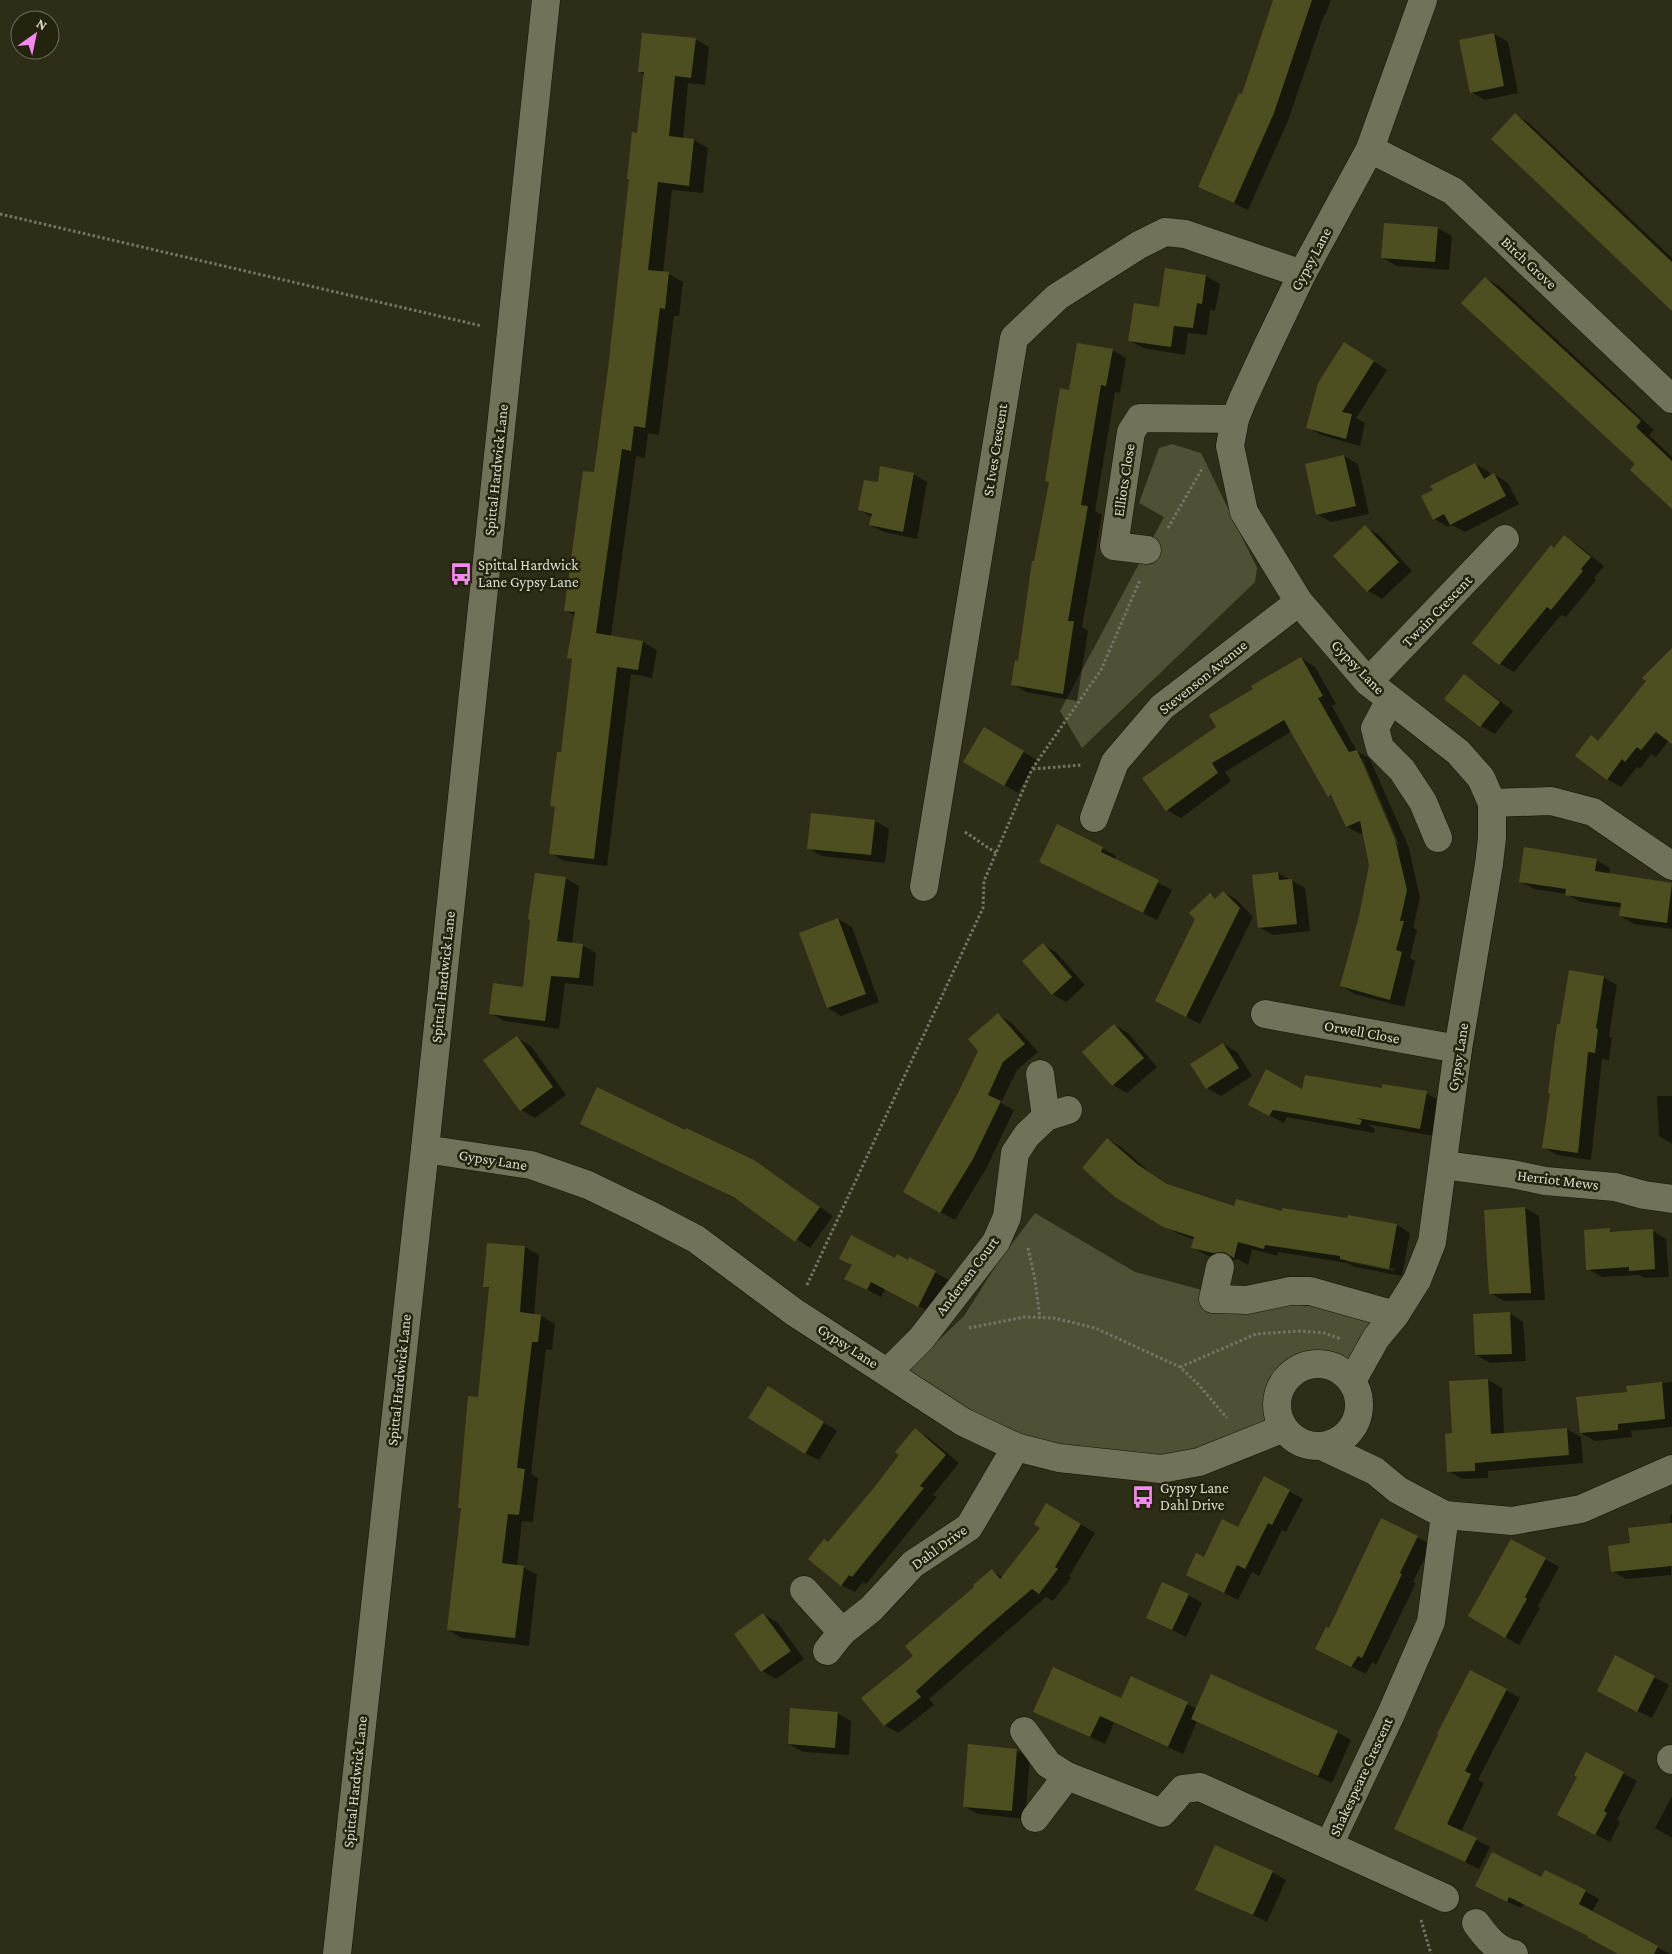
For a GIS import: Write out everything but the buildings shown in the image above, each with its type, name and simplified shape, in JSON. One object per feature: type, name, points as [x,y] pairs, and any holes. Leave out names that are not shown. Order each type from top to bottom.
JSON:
[{"type":"street","name":"Spittal Hardwick Lane","points":[[337,1954],[425,1149],[546,0]]},
{"type":"street","name":"Gypsy Lane","points":[[1326,1365],[1368,1342],[1395,1315],[1417,1280],[1432,1242],[1458,1049],[1489,864],[1492,838],[1492,803],[1481,778],[1458,752],[1368,682],[1299,602],[1244,512],[1233,432],[1242,399],[1302,274],[1370,149],[1423,0]]},
{"type":"street","name":"Birch Grove","points":[[1370,149],[1453,191],[1672,399]]},
{"type":"street","name":"St Ives Crescent","points":[[924,887],[1014,338],[1057,297],[1139,245],[1165,232],[1185,234],[1302,274]]},
{"type":"street","name":"Elliots Close","points":[[1147,550],[1114,546],[1131,432],[1140,418],[1233,432]]},
{"type":"street","name":"Twain Crescent","points":[[1368,682],[1505,540]]},
{"type":"street","name":"Stevenson Avenue","points":[[1094,818],[1115,762],[1162,707],[1299,602]]},
{"type":"street","points":[[1390,700],[1374,728],[1380,748],[1402,770],[1423,802],[1438,838]]},
{"type":"street","points":[[1492,803],[1551,801],[1593,812],[1672,866]]},
{"type":"street","name":"Orwell Close","points":[[1265,1014],[1458,1049]]},
{"type":"street","name":"Andersen Court","points":[[888,1372],[921,1339],[996,1242],[1007,1216],[1016,1153],[1027,1135],[1057,1113],[1040,1074]]},
{"type":"street","name":"Gypsy Lane","points":[[425,1149],[531,1165],[588,1184],[696,1239],[794,1312],[963,1422],[1016,1447],[1059,1458],[1162,1469],[1199,1462],[1284,1428]]},
{"type":"street","name":"Herriot Mews","points":[[1443,1165],[1545,1181],[1615,1187],[1644,1196],[1672,1199]]},
{"type":"street","points":[[1220,1266],[1213,1299],[1247,1300],[1290,1290],[1310,1291],[1395,1315]]},
{"type":"street","name":"Gypsy Lane","points":[[1352,1381],[1368,1342]]},
{"type":"street","points":[[1322,1446],[1332,1444],[1344,1438],[1358,1417],[1360,1405],[1358,1393],[1346,1374],[1326,1365],[1315,1364],[1304,1366],[1294,1371],[1282,1386],[1277,1410],[1284,1428],[1294,1438],[1306,1444],[1322,1446],[1375,1471],[1398,1490],[1444,1515],[1512,1521],[1581,1509],[1672,1469]]},
{"type":"street","points":[[1350,1430],[1375,1471]]},
{"type":"street","name":"Dahl Drive","points":[[804,1590],[835,1641],[871,1609],[912,1564],[969,1527],[1016,1447]]},
{"type":"street","name":"Shakespeare Crescent","points":[[1024,1731],[1048,1764],[1067,1776],[1162,1813],[1183,1789],[1200,1787],[1329,1845],[1391,1714],[1431,1622],[1444,1515]]},
{"type":"street","points":[[1035,1818],[1067,1776]]},
{"type":"street","points":[[1329,1845],[1446,1898]]},
{"type":"street","points":[[1476,1923],[1488,1941],[1508,1953],[1514,1954]]},
{"type":"path","points":[[0,214],[484,326]]},
{"type":"path","points":[[1167,530],[1197,474],[1233,432]]},
{"type":"path","points":[[794,1312],[983,908],[984,881],[1032,769],[1101,670],[1141,579]]},
{"type":"path","points":[[1032,769],[1115,762]]},
{"type":"path","points":[[1004,1223],[1029,1249],[1040,1318]]},
{"type":"path","points":[[929,1328],[957,1331],[1025,1318],[1054,1318],[1095,1328],[1180,1367],[1198,1384],[1248,1443]]},
{"type":"path","points":[[1180,1367],[1256,1334],[1300,1331],[1324,1333],[1368,1342]]},
{"type":"green space","points":[[1172,444],[1201,453],[1257,568],[1255,582],[1082,748],[1060,711],[1164,517],[1139,503],[1159,448]]},
{"type":"green space","points":[[1035,1213],[1135,1272],[1232,1298],[1395,1315],[1346,1374],[1332,1367],[1319,1365],[1306,1366],[1295,1371],[1286,1380],[1280,1391],[1278,1404],[1280,1420],[1199,1462],[1059,1458],[898,1379],[964,1316],[997,1264]]},
{"type":"place","name":"Spittal Hardwick Lane Gypsy Lane","points":[[461,574]]},
{"type":"place","name":"Gypsy Lane Dahl Drive","points":[[1143,1497]]}]
